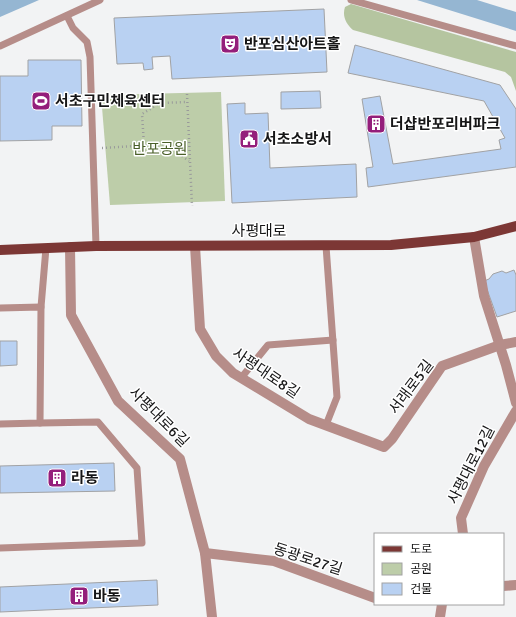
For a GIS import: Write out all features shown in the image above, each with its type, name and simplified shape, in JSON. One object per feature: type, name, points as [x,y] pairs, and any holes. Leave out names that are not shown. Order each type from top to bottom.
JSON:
[{"type":"main road","name":"사평대로","points":[[0,250],[96,246],[391,245],[474,237],[516,226]]},
{"type":"street","points":[[474,237],[484,296],[500,345],[516,403]]},
{"type":"street","name":"사평대로8길","points":[[195,246],[200,329],[216,356],[233,373],[309,419],[384,447]]},
{"type":"street","name":"사평대로6길","points":[[70,247],[71,315],[118,401],[180,459],[205,553],[212,617]]},
{"type":"street","name":"서래로5길","points":[[384,447],[392,439],[442,366],[500,345],[516,342]]},
{"type":"street","name":"사평대로12길","points":[[463,533],[461,518],[484,466],[516,411]]},
{"type":"street","name":"동광로27길","points":[[205,553],[274,561],[374,598]]},
{"type":"street","points":[[504,586],[516,584]]},
{"type":"street","points":[[440,617],[442,605]]},
{"type":"lane","points":[[0,46],[100,0]]},
{"type":"lane","points":[[351,0],[516,46]]},
{"type":"lane","points":[[67,16],[73,28],[87,42],[90,57],[96,246]]},
{"type":"lane","points":[[326,246],[337,397],[326,425]]},
{"type":"lane","points":[[40,423],[41,307],[46,248]]},
{"type":"lane","points":[[0,308],[41,307]]},
{"type":"lane","points":[[241,378],[268,345],[333,340]]},
{"type":"lane","points":[[0,424],[98,422],[137,468],[142,543],[0,548]]},
{"type":"path","points":[[186,94],[192,206]]},
{"type":"path","points":[[144,145],[142,114],[160,103],[187,102]]},
{"type":"path","points":[[93,148],[164,144],[190,161]]},
{"type":"green space","points":[[351,4],[516,52],[516,91],[511,77],[505,72],[353,30],[348,25],[344,17],[345,7]]},
{"type":"green space","name":"반포공원","points":[[221,92],[225,201],[110,205],[101,95]]},
{"type":"water","points":[[0,0],[39,0],[0,17]]},
{"type":"water","points":[[417,0],[477,0],[516,12],[516,31]]},
{"type":"building","points":[[324,9],[327,72],[172,79],[170,56],[152,57],[153,69],[144,70],[143,63],[117,64],[114,18]]},
{"type":"building","name":"더샵반포리버파크","points":[[355,45],[500,85],[516,109],[516,167],[368,187],[366,168],[373,167],[362,99],[380,96],[393,164],[501,149],[499,140],[505,138],[484,101],[348,73]]},
{"type":"building","name":"서초구민체육센터","points":[[28,60],[81,60],[82,126],[52,126],[52,140],[0,141],[0,76],[28,76]]},
{"type":"building","points":[[320,91],[321,108],[281,109],[281,92]]},
{"type":"building","name":"서초소방서","points":[[245,103],[245,114],[268,113],[270,168],[356,164],[357,197],[232,203],[227,104]]},
{"type":"building","points":[[514,270],[516,275],[516,311],[497,317],[484,281],[489,279],[493,274],[502,271],[506,273]]},
{"type":"building","points":[[0,341],[17,341],[17,365],[0,366]]},
{"type":"building","name":"라동","points":[[114,463],[115,491],[0,493],[0,466]]},
{"type":"building","name":"바동","points":[[157,580],[158,605],[0,612],[0,587]]},
{"type":"place","name":"반포심산아트홀","points":[[230,44]]},
{"type":"place","name":"서초구민체육센터","points":[[41,101]]},
{"type":"place","name":"더샵반포리버파크","points":[[376,124]]},
{"type":"place","name":"서초소방서","points":[[249,139]]},
{"type":"place","name":"라동","points":[[57,478]]},
{"type":"place","name":"바동","points":[[79,596]]}]
